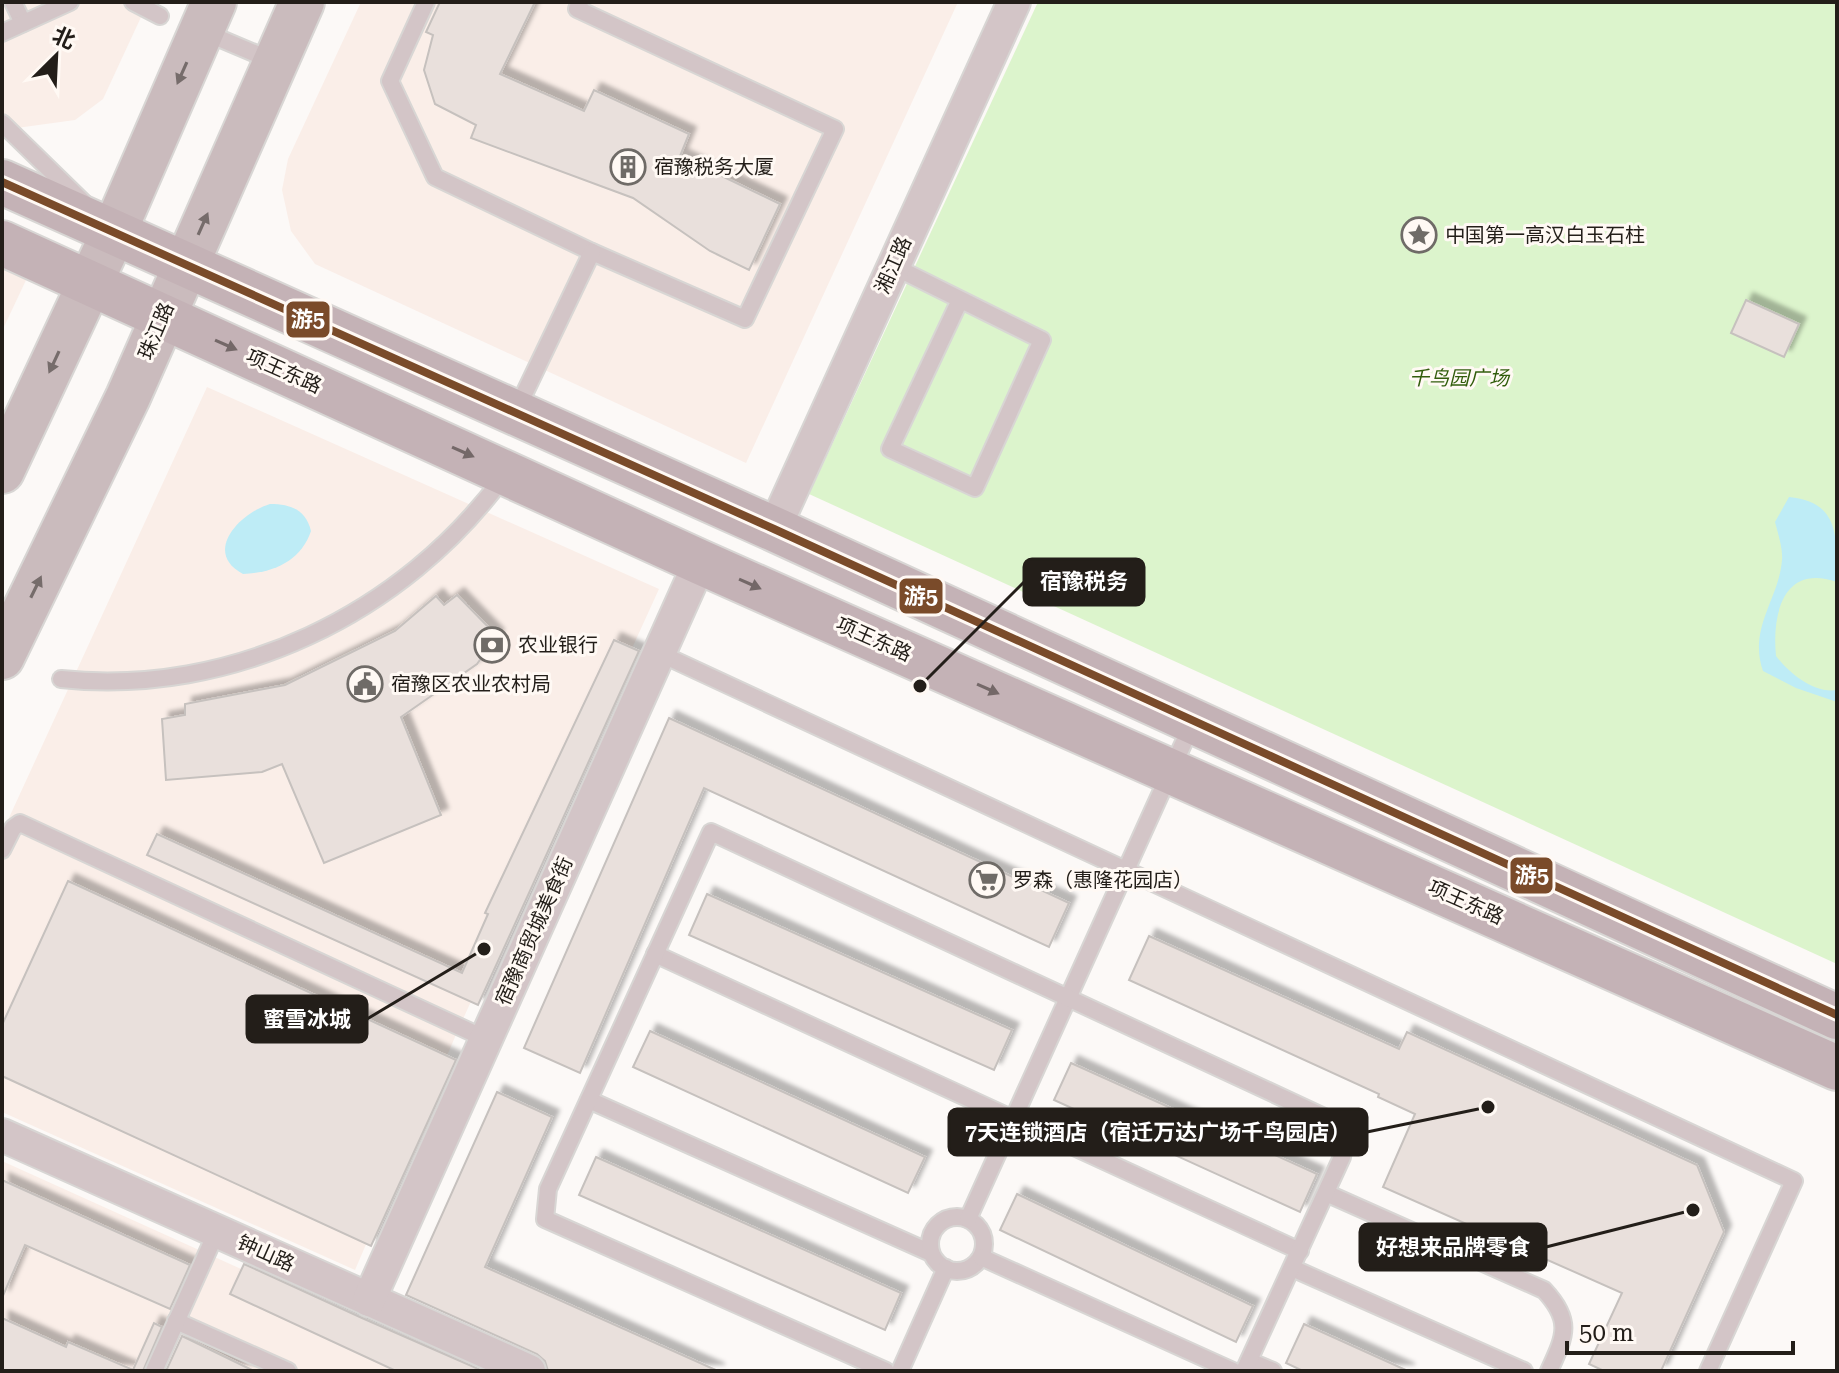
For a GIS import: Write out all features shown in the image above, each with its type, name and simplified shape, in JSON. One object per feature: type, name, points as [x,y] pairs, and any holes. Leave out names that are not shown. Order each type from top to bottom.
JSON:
[{"type":"main road","points":[[2,182],[774,529],[1834,1015]]},
{"type":"main road","name":"项王东路","points":[[2,243],[84,297],[508,472],[700,562],[1171,770],[1827,1066]]},
{"type":"street","name":"珠江路","points":[[2,657],[302,2]]},
{"type":"street","name":"湘江路","points":[[774,529],[1014,2]]},
{"type":"street","points":[[2,471],[114,232],[208,16]]},
{"type":"street","name":"宿豫商贸城美食街","points":[[369,1300],[700,562]]},
{"type":"street","name":"钟山路","points":[[2,1135],[529,1371]]},
{"type":"lane","points":[[13,2],[23,23]]},
{"type":"lane","points":[[2,33],[70,2]]},
{"type":"lane","points":[[133,2],[160,16]]},
{"type":"lane","points":[[426,2],[390,81],[435,177],[592,252],[745,319],[835,129],[577,9],[580,2]]},
{"type":"lane","points":[[208,16],[275,62]]},
{"type":"lane","points":[[2,123],[114,232]]},
{"type":"lane","points":[[516,413],[592,252]]},
{"type":"lane","points":[[893,266],[1042,340],[975,488],[890,449],[960,300]]},
{"type":"lane","points":[[61,679],[138,683],[189,676],[281,648],[317,632],[392,588],[442,549],[508,472]]},
{"type":"lane","points":[[659,653],[1794,1181],[1708,1371]]},
{"type":"lane","points":[[968,1219],[1193,722]]},
{"type":"lane","points":[[2,850],[13,828],[20,823],[486,1039]]},
{"type":"lane","points":[[886,1371],[545,1219],[548,1189],[711,832],[1337,1123],[1346,1136],[1342,1157],[1247,1366],[1273,1371]]},
{"type":"lane","points":[[655,954],[1300,1251]]},
{"type":"lane","points":[[589,1100],[931,1253],[946,1268],[968,1268],[981,1257],[984,1239],[968,1219],[950,1218],[935,1227],[929,1244],[931,1253]]},
{"type":"lane","points":[[1326,1193],[1544,1290],[1559,1305],[1565,1319],[1554,1370]]},
{"type":"lane","points":[[154,1371],[217,1231]]},
{"type":"lane","points":[[981,1257],[1233,1371]]},
{"type":"lane","points":[[900,1371],[946,1268]]},
{"type":"lane","points":[[1292,1268],[1524,1371]]},
{"type":"lane","points":[[176,1321],[288,1371]]},
{"type":"shaded area","points":[[2,2],[148,2],[103,99],[75,120],[2,130]]},
{"type":"shaded area","name":"宿豫税务大厦","points":[[361,2],[958,2],[746,463],[315,264],[291,231],[282,190],[288,159]]},
{"type":"shaded area","points":[[2,267],[27,278],[2,331]]},
{"type":"shaded area","points":[[207,387],[659,589],[458,1030],[355,1270],[2,1112],[2,833]]},
{"type":"shaded area","points":[[2,1161],[467,1371],[2,1371]]},
{"type":"green space","name":"千鸟园广场","points":[[1038,2],[1837,2],[1837,964],[809,494]]},
{"type":"water","points":[[1789,497],[1818,506],[1832,524],[1837,550],[1837,582],[1818,578],[1804,580],[1792,587],[1779,610],[1776,656],[1803,681],[1820,689],[1837,690],[1837,702],[1796,688],[1763,671],[1759,655],[1762,627],[1782,560],[1775,522]]},
{"type":"water","points":[[270,504],[285,505],[301,513],[311,531],[293,558],[275,568],[243,574],[231,565],[226,555],[230,534],[247,516]]},
{"type":"building","name":"宿豫税务大厦","points":[[440,2],[535,2],[500,74],[584,111],[594,90],[689,134],[680,156],[780,204],[749,270],[710,251],[633,198],[471,138],[476,125],[435,104],[424,70],[433,35],[426,32]]},
{"type":"building","points":[[1746,300],[1799,324],[1784,357],[1731,333]]},
{"type":"building","points":[[457,595],[497,636],[477,664],[401,717],[441,815],[324,863],[282,764],[262,772],[166,780],[162,719],[185,715],[185,704],[285,685],[395,631],[436,596],[444,605]]},
{"type":"building","points":[[614,640],[639,651],[478,1005],[147,855],[157,834],[462,973],[488,914],[485,913]]},
{"type":"building","points":[[669,718],[1069,903],[1049,947],[704,788],[580,1073],[524,1048]]},
{"type":"building","points":[[68,881],[456,1060],[371,1246],[2,1076],[2,1025]]},
{"type":"building","points":[[707,894],[1012,1030],[994,1070],[689,935]]},
{"type":"building","points":[[1149,936],[1399,1049],[1407,1032],[1697,1165],[1724,1232],[1661,1371],[1604,1371],[1589,1364],[1622,1293],[1383,1187],[1415,1114],[1378,1097],[1379,1094],[1129,980]]},
{"type":"building","points":[[650,1031],[925,1157],[908,1193],[633,1067]]},
{"type":"building","points":[[1071,1063],[1317,1174],[1300,1212],[1054,1100]]},
{"type":"building","points":[[497,1092],[552,1117],[485,1267],[718,1371],[548,1371],[545,1361],[537,1354],[406,1295]]},
{"type":"building","points":[[596,1157],[901,1293],[885,1330],[579,1195]]},
{"type":"building","points":[[2,1180],[190,1265],[170,1309],[25,1245],[2,1298]]},
{"type":"building","points":[[1017,1194],[1253,1306],[1236,1342],[1000,1230]]},
{"type":"building","points":[[244,1264],[483,1371],[396,1371],[230,1294]]},
{"type":"building","points":[[2,1318],[66,1347],[68,1342],[133,1370],[154,1323],[162,1327],[143,1371],[2,1371]]},
{"type":"building","points":[[1304,1324],[1408,1371],[1303,1371],[1286,1363]]},
{"type":"building","points":[[182,1336],[254,1371],[166,1371]]},
{"type":"transit line","name":"游5","points":[[2,182],[774,529],[1837,1015]]},
{"type":"place","name":"宿豫税务大厦","points":[[628,167]]},
{"type":"place","name":"中国第一高汉白玉石柱","points":[[1419,235]]},
{"type":"place","name":"农业银行","points":[[492,645]]},
{"type":"place","name":"宿豫区农业农村局","points":[[365,684]]},
{"type":"place","name":"宿豫税务","points":[[920,686]]},
{"type":"place","name":"罗森（惠隆花园店）","points":[[987,880]]},
{"type":"place","name":"蜜雪冰城","points":[[484,949]]},
{"type":"place","name":"7天连锁酒店（宿迁万达广场千鸟园店）","points":[[1488,1107]]},
{"type":"place","name":"好想来品牌零食","points":[[1693,1210]]}]
